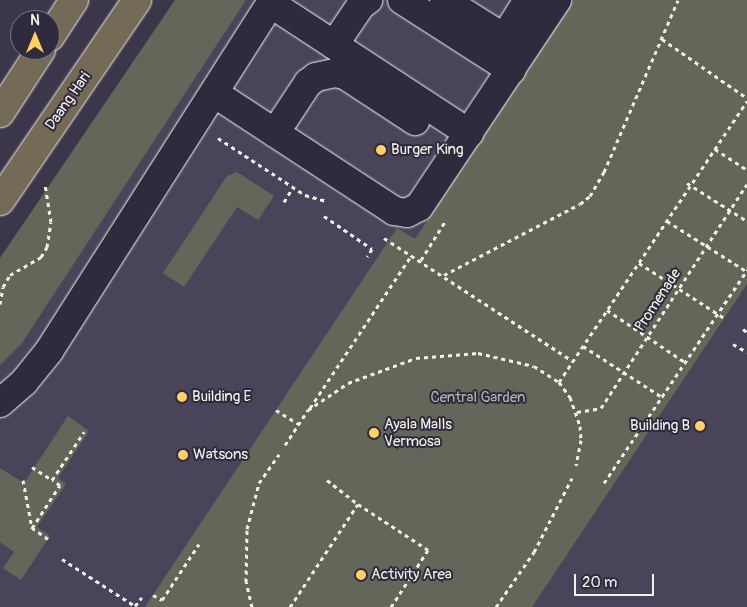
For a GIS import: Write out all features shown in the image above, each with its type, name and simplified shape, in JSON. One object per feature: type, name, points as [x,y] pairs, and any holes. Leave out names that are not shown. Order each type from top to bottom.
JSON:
[{"type":"main road","points":[[60,21],[74,0]]},
{"type":"main road","name":"Daang Hari","points":[[0,202],[137,0]]},
{"type":"main road","points":[[0,112],[34,60]]},
{"type":"lane","points":[[334,45],[361,5],[368,0]]},
{"type":"lane","points":[[402,0],[510,70]]},
{"type":"lane","points":[[444,0],[504,38],[528,0]]},
{"type":"lane","points":[[214,93],[400,213],[419,207],[556,0]]},
{"type":"lane","points":[[0,403],[24,382],[49,351],[271,2],[334,45],[464,140]]},
{"type":"lane","points":[[276,133],[308,83],[316,77],[335,73],[345,75],[464,140]]},
{"type":"path","points":[[444,275],[580,204],[590,196],[604,172],[678,0]]},
{"type":"path","points":[[559,382],[747,99],[662,39]]},
{"type":"path","points":[[194,122],[305,195],[332,203]]},
{"type":"path","points":[[715,149],[747,170]]},
{"type":"path","points":[[687,183],[747,221]]},
{"type":"path","name":"Promenade","points":[[577,412],[601,408],[747,184]]},
{"type":"path","points":[[0,304],[3,287],[10,275],[41,257],[47,247],[51,222],[45,185]]},
{"type":"path","points":[[284,202],[293,187]]},
{"type":"path","points":[[324,216],[372,249],[367,257]]},
{"type":"path","points":[[604,483],[746,270],[667,221]]},
{"type":"path","points":[[379,235],[444,275],[573,361]]},
{"type":"path","points":[[285,445],[411,256]]},
{"type":"path","points":[[639,263],[724,318]]},
{"type":"path","points":[[608,310],[685,362]]},
{"type":"path","points":[[743,330],[747,332]]},
{"type":"path","points":[[733,344],[747,352]]},
{"type":"path","points":[[583,346],[662,397]]},
{"type":"path","points":[[308,410],[348,383],[370,372],[393,364],[440,355],[497,356],[534,366],[559,382],[577,412],[582,440],[576,466]]},
{"type":"path","points":[[276,410],[298,424]]},
{"type":"path","points":[[52,480],[84,432]]},
{"type":"path","points":[[252,607],[246,582],[247,529],[260,483],[279,454]]},
{"type":"path","points":[[32,467],[60,485],[32,528]]},
{"type":"path","points":[[496,607],[534,552],[572,478]]},
{"type":"path","points":[[23,480],[32,528],[48,539]]},
{"type":"path","points":[[327,480],[358,504],[428,550],[391,607]]},
{"type":"path","points":[[290,607],[358,504]]},
{"type":"path","points":[[153,595],[162,600],[199,544]]},
{"type":"path","points":[[62,559],[135,607],[142,597]]},
{"type":"shaded area","name":"Ayala Malls Vermosa","points":[[175,0],[747,0],[747,607],[0,607],[0,258]]},
{"type":"green space","points":[[175,0],[246,0],[22,343],[0,365],[0,258]]},
{"type":"green space","name":"Central Garden","points":[[574,0],[747,0],[747,284],[532,607],[145,607],[397,228],[415,239]]},
{"type":"green space","points":[[237,172],[274,196],[258,220],[237,207],[184,287],[163,273],[227,176]]},
{"type":"green space","points":[[68,416],[89,431],[58,478],[66,484],[37,527],[50,536],[21,580],[3,568],[14,552],[0,542],[0,468],[24,483]]},
{"type":"place","name":"Burger King","points":[[381,150]]},
{"type":"place","name":"Building E","points":[[182,397]]},
{"type":"place","name":"Building B","points":[[700,426]]},
{"type":"place","name":"Ayala Malls Vermosa","points":[[374,433]]},
{"type":"place","name":"Watsons","points":[[183,455]]},
{"type":"place","name":"Activity Area","points":[[361,575]]}]
